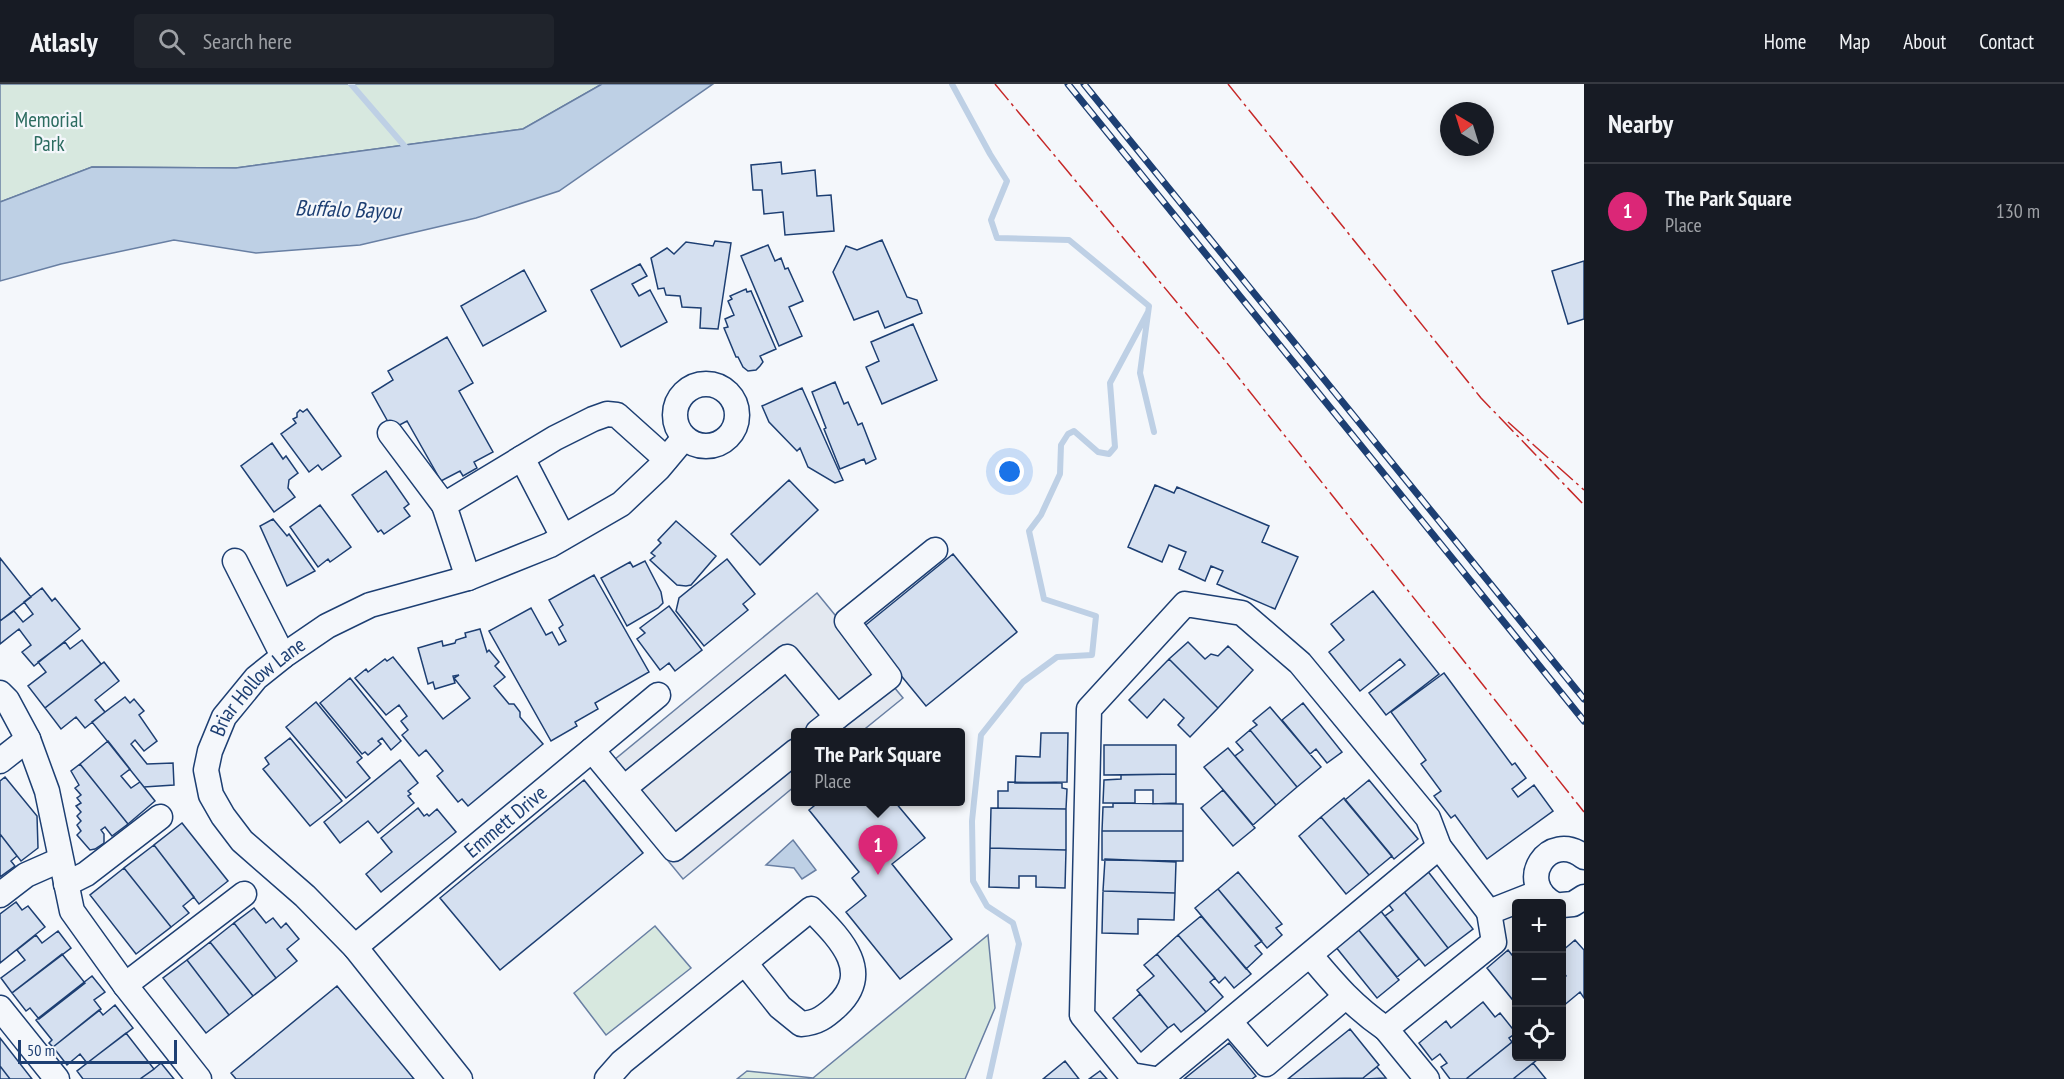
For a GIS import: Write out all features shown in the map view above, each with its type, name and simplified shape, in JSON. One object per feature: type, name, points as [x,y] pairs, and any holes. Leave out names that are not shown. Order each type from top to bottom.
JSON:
[{"type":"street","points":[[444,505],[574,428],[606,414],[617,415],[666,459]]},
{"type":"street","points":[[390,433],[444,505],[449,527],[468,578]]},
{"type":"street","name":"Briar Hollow Lane","points":[[460,1079],[355,948],[305,896],[242,841],[211,795],[206,770],[210,752],[224,717],[256,678],[327,626],[370,604],[468,578],[550,545],[621,504],[684,438]]},
{"type":"street","points":[[522,458],[563,537]]},
{"type":"street","points":[[823,728],[889,677],[847,621],[935,550]]},
{"type":"street","points":[[235,561],[283,656]]},
{"type":"street","points":[[1155,1079],[1131,1076],[1082,1015],[1089,709],[1185,604],[1242,613],[1300,663],[1428,818],[1439,847],[1489,912],[1494,942],[1386,1029]]},
{"type":"street","points":[[624,788],[787,657],[837,717]]},
{"type":"street","points":[[0,693],[8,700],[28,739],[47,791],[72,911],[125,985],[198,1078]]},
{"type":"street","name":"Emmett Drive","points":[[355,948],[658,695]]},
{"type":"street","points":[[0,761],[28,739]]},
{"type":"street","points":[[592,750],[674,849],[791,754]]},
{"type":"street","points":[[66,884],[86,874],[160,817]]},
{"type":"street","points":[[1160,1079],[1439,847]]},
{"type":"street","points":[[1489,912],[1547,897],[1536,876],[1538,867],[1550,853],[1559,849],[1568,849],[1584,857]]},
{"type":"street","points":[[0,895],[26,875],[60,860]]},
{"type":"street","points":[[125,985],[244,894]]},
{"type":"street","points":[[1566,905],[1574,904],[1584,897]]},
{"type":"street","points":[[588,1079],[614,1070],[811,909],[845,946],[853,980],[845,998],[822,1020],[801,1024],[780,1007],[745,963]]},
{"type":"street","points":[[1310,955],[1345,997],[1365,1015],[1386,1029],[1427,1079]]},
{"type":"street","points":[[1230,1022],[1266,1064],[1345,997]]},
{"type":"street","points":[[0,1008],[57,1079]]},
{"type":"green space","name":"Memorial Park","points":[[0,84],[602,84],[523,129],[236,168],[92,167],[0,202]]},
{"type":"green space","points":[[655,926],[691,968],[606,1035],[574,993]]},
{"type":"green space","points":[[988,935],[995,1008],[965,1079],[737,1079],[747,1071],[813,1078]]},
{"type":"shaded area","points":[[817,593],[903,698],[866,728],[791,728],[791,789],[683,879],[597,774]]},
{"type":"water","name":"Buffalo Bayou","points":[[602,84],[713,84],[559,191],[476,218],[360,245],[256,253],[174,240],[61,264],[0,281],[0,202],[92,167],[236,168],[523,129]]},
{"type":"water","points":[[793,840],[816,870],[802,879],[794,868],[766,865]]},
{"type":"building","points":[[781,162],[782,174],[815,170],[817,196],[831,195],[834,231],[785,235],[783,212],[764,214],[762,190],[753,190],[751,165]]},
{"type":"building","points":[[882,240],[907,297],[917,300],[922,313],[885,328],[878,311],[854,320],[833,272],[846,246],[857,250]]},
{"type":"building","points":[[715,241],[731,243],[718,329],[700,328],[701,308],[682,307],[680,296],[666,295],[664,288],[658,289],[651,258],[667,248],[674,254],[686,242],[713,246]]},
{"type":"building","points":[[768,245],[775,261],[781,258],[785,269],[788,268],[803,301],[789,307],[802,336],[779,346],[741,256]]},
{"type":"building","points":[[1584,261],[1584,319],[1568,324],[1552,271]]},
{"type":"building","points":[[640,264],[647,276],[632,284],[639,296],[650,290],[667,322],[621,347],[591,290]]},
{"type":"building","points":[[524,270],[546,311],[483,346],[461,306]]},
{"type":"building","points":[[746,289],[747,292],[751,291],[776,349],[760,356],[763,362],[760,366],[756,370],[748,371],[736,357],[724,328],[728,327],[725,319],[734,315],[728,301],[732,299],[730,296]]},
{"type":"building","points":[[913,324],[937,380],[882,404],[866,367],[879,361],[871,342]]},
{"type":"building","points":[[447,337],[473,383],[459,391],[493,452],[474,462],[477,468],[463,476],[460,471],[441,481],[407,421],[392,429],[372,393],[393,380],[388,371]]},
{"type":"building","points":[[835,382],[844,404],[848,402],[858,425],[862,423],[876,459],[866,464],[864,459],[840,469],[824,429],[826,428],[812,392]]},
{"type":"building","points":[[802,388],[843,480],[835,483],[808,467],[800,448],[797,451],[769,422],[762,406]]},
{"type":"building","points":[[307,409],[341,456],[322,470],[318,465],[309,472],[281,434],[296,423],[293,419],[297,417],[300,410],[303,412]]},
{"type":"building","points":[[272,443],[283,459],[286,456],[298,473],[289,480],[288,488],[295,497],[274,512],[241,466]]},
{"type":"building","points":[[386,471],[409,504],[404,508],[410,516],[384,534],[381,530],[378,532],[352,495]]},
{"type":"building","points":[[789,480],[818,510],[760,565],[731,534]]},
{"type":"building","points":[[1155,485],[1174,493],[1177,487],[1269,526],[1262,542],[1298,557],[1275,609],[1217,584],[1223,571],[1211,566],[1205,581],[1179,569],[1186,552],[1169,545],[1162,562],[1128,547]]},
{"type":"building","points":[[320,505],[351,547],[330,562],[328,559],[318,567],[290,527]]},
{"type":"building","points":[[273,519],[287,536],[289,534],[315,571],[287,586],[260,526]]},
{"type":"building","points":[[676,521],[716,556],[691,585],[686,586],[677,585],[650,560],[655,556],[651,553],[661,543],[658,540]]},
{"type":"building","points":[[953,554],[1017,632],[926,706],[862,628]]},
{"type":"building","points":[[0,558],[31,597],[0,621]]},
{"type":"building","points":[[727,559],[755,594],[743,604],[748,610],[704,646],[676,611],[679,598]]},
{"type":"building","points":[[645,561],[661,592],[663,603],[627,626],[601,578],[630,562],[633,567]]},
{"type":"building","points":[[594,575],[649,672],[595,703],[598,709],[575,722],[577,726],[551,741],[489,631],[531,608],[546,635],[552,632],[559,645],[566,641],[559,628],[563,625],[549,600]]},
{"type":"building","points":[[42,588],[52,601],[55,598],[80,629],[34,666],[22,652],[31,645],[19,629],[0,644],[0,621],[14,611],[23,622],[33,614],[24,602]]},
{"type":"building","points":[[1373,591],[1439,674],[1386,715],[1369,693],[1405,665],[1400,659],[1360,691],[1329,652],[1344,640],[1331,624]]},
{"type":"building","points":[[669,606],[702,650],[675,671],[669,663],[660,670],[637,639],[645,633],[640,628]]},
{"type":"building","points":[[480,629],[487,652],[489,650],[499,662],[495,666],[505,677],[494,686],[509,704],[514,704],[520,712],[520,717],[543,744],[468,806],[462,799],[458,802],[437,776],[443,771],[426,750],[419,756],[402,735],[408,730],[401,721],[407,716],[399,705],[386,715],[355,678],[366,669],[368,672],[385,659],[387,661],[393,657],[443,719],[470,698],[454,678],[459,675],[453,676],[455,683],[435,689],[433,682],[428,684],[418,648],[442,641],[443,646],[455,643],[456,640],[466,637],[465,633]]},
{"type":"building","points":[[82,640],[101,664],[45,708],[28,686],[46,672],[38,662],[65,642],[70,649]]},
{"type":"building","points":[[1188,642],[1205,659],[1211,654],[1218,656],[1228,646],[1253,670],[1218,708],[1169,659]]},
{"type":"building","points":[[1169,659],[1218,708],[1190,737],[1178,725],[1184,718],[1164,699],[1147,718],[1129,700]]},
{"type":"building","points":[[104,662],[119,681],[95,700],[105,712],[85,728],[76,717],[61,729],[45,708]]},
{"type":"building","points":[[1444,673],[1512,765],[1515,763],[1526,778],[1512,789],[1518,797],[1534,785],[1553,811],[1487,859],[1455,815],[1451,818],[1434,796],[1441,791],[1421,764],[1426,760],[1391,712]]},
{"type":"building","points":[[350,678],[401,741],[391,750],[382,738],[378,741],[381,744],[368,755],[365,752],[362,754],[320,703]]},
{"type":"building","points":[[125,697],[130,703],[134,699],[144,711],[139,715],[157,741],[144,751],[135,740],[131,744],[147,764],[173,763],[174,785],[144,787],[92,722]]},
{"type":"building","points":[[316,702],[362,758],[357,762],[370,778],[346,798],[286,727]]},
{"type":"building","points":[[1303,703],[1342,752],[1327,763],[1316,749],[1310,754],[1282,720]]},
{"type":"building","points":[[1270,707],[1321,767],[1297,787],[1250,730],[1257,725],[1253,721]]},
{"type":"building","points":[[1250,730],[1297,787],[1276,805],[1235,756],[1243,750],[1236,742]]},
{"type":"building","points":[[1041,733],[1068,733],[1067,782],[1015,783],[1016,756],[1040,757]]},
{"type":"building","points":[[290,738],[342,801],[310,826],[263,769],[269,764],[265,758]]},
{"type":"building","points":[[108,741],[130,769],[121,776],[131,788],[140,782],[155,801],[128,824],[80,764]]},
{"type":"building","points":[[1104,745],[1176,745],[1176,774],[1104,775]]},
{"type":"building","points":[[1228,748],[1276,805],[1253,825],[1204,767]]},
{"type":"building","points":[[400,760],[418,783],[408,791],[411,794],[408,796],[414,803],[378,833],[368,821],[340,843],[324,822]]},
{"type":"building","points":[[80,764],[128,824],[112,836],[105,827],[101,830],[104,834],[104,843],[90,850],[77,835],[81,831],[77,825],[81,821],[77,816],[81,812],[76,806],[81,803],[77,798],[81,795],[75,788],[79,785],[71,771]]},
{"type":"building","points":[[1176,774],[1176,803],[1153,804],[1153,790],[1135,790],[1135,803],[1103,803],[1104,780],[1121,779],[1121,775]]},
{"type":"building","points":[[5,777],[37,816],[38,848],[21,861],[0,834],[0,781]]},
{"type":"building","points":[[584,780],[643,853],[500,970],[440,898]]},
{"type":"building","points":[[1369,780],[1418,839],[1394,859],[1345,800]]},
{"type":"building","points":[[1008,782],[1062,783],[1062,788],[1067,789],[1066,809],[998,808],[998,791],[1008,791]]},
{"type":"building","points":[[1223,790],[1255,828],[1233,846],[1201,808]]},
{"type":"building","points":[[1344,798],[1392,856],[1369,875],[1321,817]]},
{"type":"building","points":[[1113,803],[1183,804],[1183,831],[1102,831],[1103,807],[1113,807]]},
{"type":"building","points":[[814,806],[898,806],[925,838],[892,864],[952,939],[900,979],[846,912],[866,896],[852,878],[859,872],[809,810]]},
{"type":"building","points":[[418,808],[424,816],[427,814],[429,816],[437,809],[456,832],[381,892],[366,874],[392,852],[381,838]]},
{"type":"building","points":[[991,808],[1066,809],[1066,850],[990,848]]},
{"type":"building","points":[[1321,817],[1369,875],[1346,894],[1299,836]]},
{"type":"building","points":[[182,823],[228,881],[199,904],[154,845]]},
{"type":"building","points":[[1102,831],[1183,831],[1183,861],[1102,860]]},
{"type":"building","points":[[0,834],[17,856],[11,861],[15,866],[0,877]]},
{"type":"building","points":[[154,845],[194,897],[183,906],[189,913],[171,927],[124,868]]},
{"type":"building","points":[[990,848],[1066,850],[1065,888],[1036,887],[1036,876],[1019,876],[1019,888],[989,887]]},
{"type":"building","points":[[1105,859],[1176,862],[1175,893],[1103,891]]},
{"type":"building","points":[[124,868],[171,927],[136,954],[90,895]]},
{"type":"building","points":[[1426,869],[1473,929],[1448,948],[1402,889]]},
{"type":"building","points":[[1238,872],[1282,924],[1276,928],[1282,935],[1267,948],[1218,889]]},
{"type":"building","points":[[1218,889],[1262,941],[1255,946],[1262,954],[1246,969],[1195,908]]},
{"type":"building","points":[[1402,889],[1448,948],[1425,966],[1385,916],[1393,910],[1386,901]]},
{"type":"building","points":[[1103,891],[1175,893],[1174,920],[1138,919],[1138,934],[1102,933]]},
{"type":"building","points":[[16,902],[22,910],[28,906],[45,927],[0,963],[0,914]]},
{"type":"building","points":[[1376,905],[1419,959],[1397,977],[1353,923]]},
{"type":"building","points":[[254,908],[266,923],[273,918],[281,928],[286,923],[299,939],[287,949],[297,961],[276,978],[234,923]]},
{"type":"building","points":[[1201,916],[1251,974],[1234,988],[1225,977],[1219,983],[1178,935]]},
{"type":"building","points":[[234,923],[276,978],[253,996],[210,942]]},
{"type":"building","points":[[1353,923],[1399,980],[1377,998],[1331,941]]},
{"type":"building","points":[[58,931],[71,948],[12,993],[1,978],[25,960],[17,950],[36,935],[42,943]]},
{"type":"building","points":[[1178,935],[1215,978],[1210,982],[1223,997],[1206,1012],[1157,954]]},
{"type":"building","points":[[1575,940],[1584,950],[1584,998],[1580,992],[1566,1004],[1566,953],[1566,948]]},
{"type":"building","points":[[210,942],[253,996],[229,1015],[187,960]]},
{"type":"building","points":[[1508,950],[1512,955],[1512,999],[1487,968]]},
{"type":"building","points":[[62,954],[85,983],[39,1019],[30,1008],[26,1011],[12,993]]},
{"type":"building","points":[[1157,954],[1206,1012],[1181,1032],[1174,1024],[1168,1028],[1137,990],[1154,976],[1144,965]]},
{"type":"building","points":[[187,960],[229,1015],[206,1033],[163,978]]},
{"type":"building","points":[[92,976],[105,992],[94,1000],[101,1009],[53,1047],[49,1043],[52,1040],[36,1020]]},
{"type":"building","points":[[337,986],[414,1079],[236,1079],[231,1073]]},
{"type":"building","points":[[1140,994],[1168,1028],[1141,1052],[1113,1018]]},
{"type":"building","points":[[1483,1002],[1495,1017],[1500,1013],[1512,1028],[1512,1036],[1509,1038],[1512,1042],[1466,1079],[1450,1079],[1441,1067],[1447,1063],[1440,1054],[1432,1060],[1419,1043],[1446,1021],[1451,1028]]},
{"type":"building","points":[[115,1005],[133,1028],[87,1063],[80,1054],[67,1065],[53,1047],[99,1010],[103,1015]]},
{"type":"building","points":[[1350,1029],[1379,1065],[1363,1078],[1288,1079]]},
{"type":"building","points":[[126,1033],[154,1069],[140,1079],[83,1079],[77,1071]]},
{"type":"building","points":[[0,1038],[32,1079],[10,1079],[0,1066]]},
{"type":"building","points":[[1512,1042],[1512,1061],[1536,1061],[1513,1079],[1466,1079]]},
{"type":"building","points":[[1229,1043],[1256,1076],[1252,1079],[1184,1079]]},
{"type":"building","points":[[1065,1061],[1079,1079],[1043,1079]]},
{"type":"building","points":[[161,1063],[174,1079],[140,1079],[154,1069]]},
{"type":"building","points":[[1533,1063],[1546,1079],[1513,1079]]},
{"type":"building","points":[[0,1066],[10,1079],[0,1079]]},
{"type":"building","points":[[1377,1067],[1386,1078],[1363,1078]]},
{"type":"building","points":[[1100,1071],[1107,1079],[1089,1079]]},
{"type":"waterway","points":[[351,84],[408,150]]},
{"type":"waterway","points":[[952,84],[1007,181],[991,220],[997,238],[1069,240],[1149,306],[1140,373],[1154,432]]},
{"type":"waterway","points":[[989,1079],[1019,944],[1013,923],[987,906],[973,881],[972,821],[981,735],[1023,682],[1057,657],[1092,655],[1096,616],[1044,599],[1029,531],[1041,515],[1060,474],[1061,445],[1068,434],[1074,431],[1098,452],[1109,454],[1115,447],[1110,383],[1148,312]]},
{"type":"railway","points":[[1068,84],[1584,721]]},
{"type":"railway","points":[[1084,84],[1584,699]]},
{"type":"power","points":[[995,84],[1219,353],[1584,812]]},
{"type":"power","points":[[1228,84],[1481,398],[1584,505]]},
{"type":"power","points":[[1508,422],[1584,490]]},
{"type":"place","name":"The Park Square","points":[[878,875]]}]
